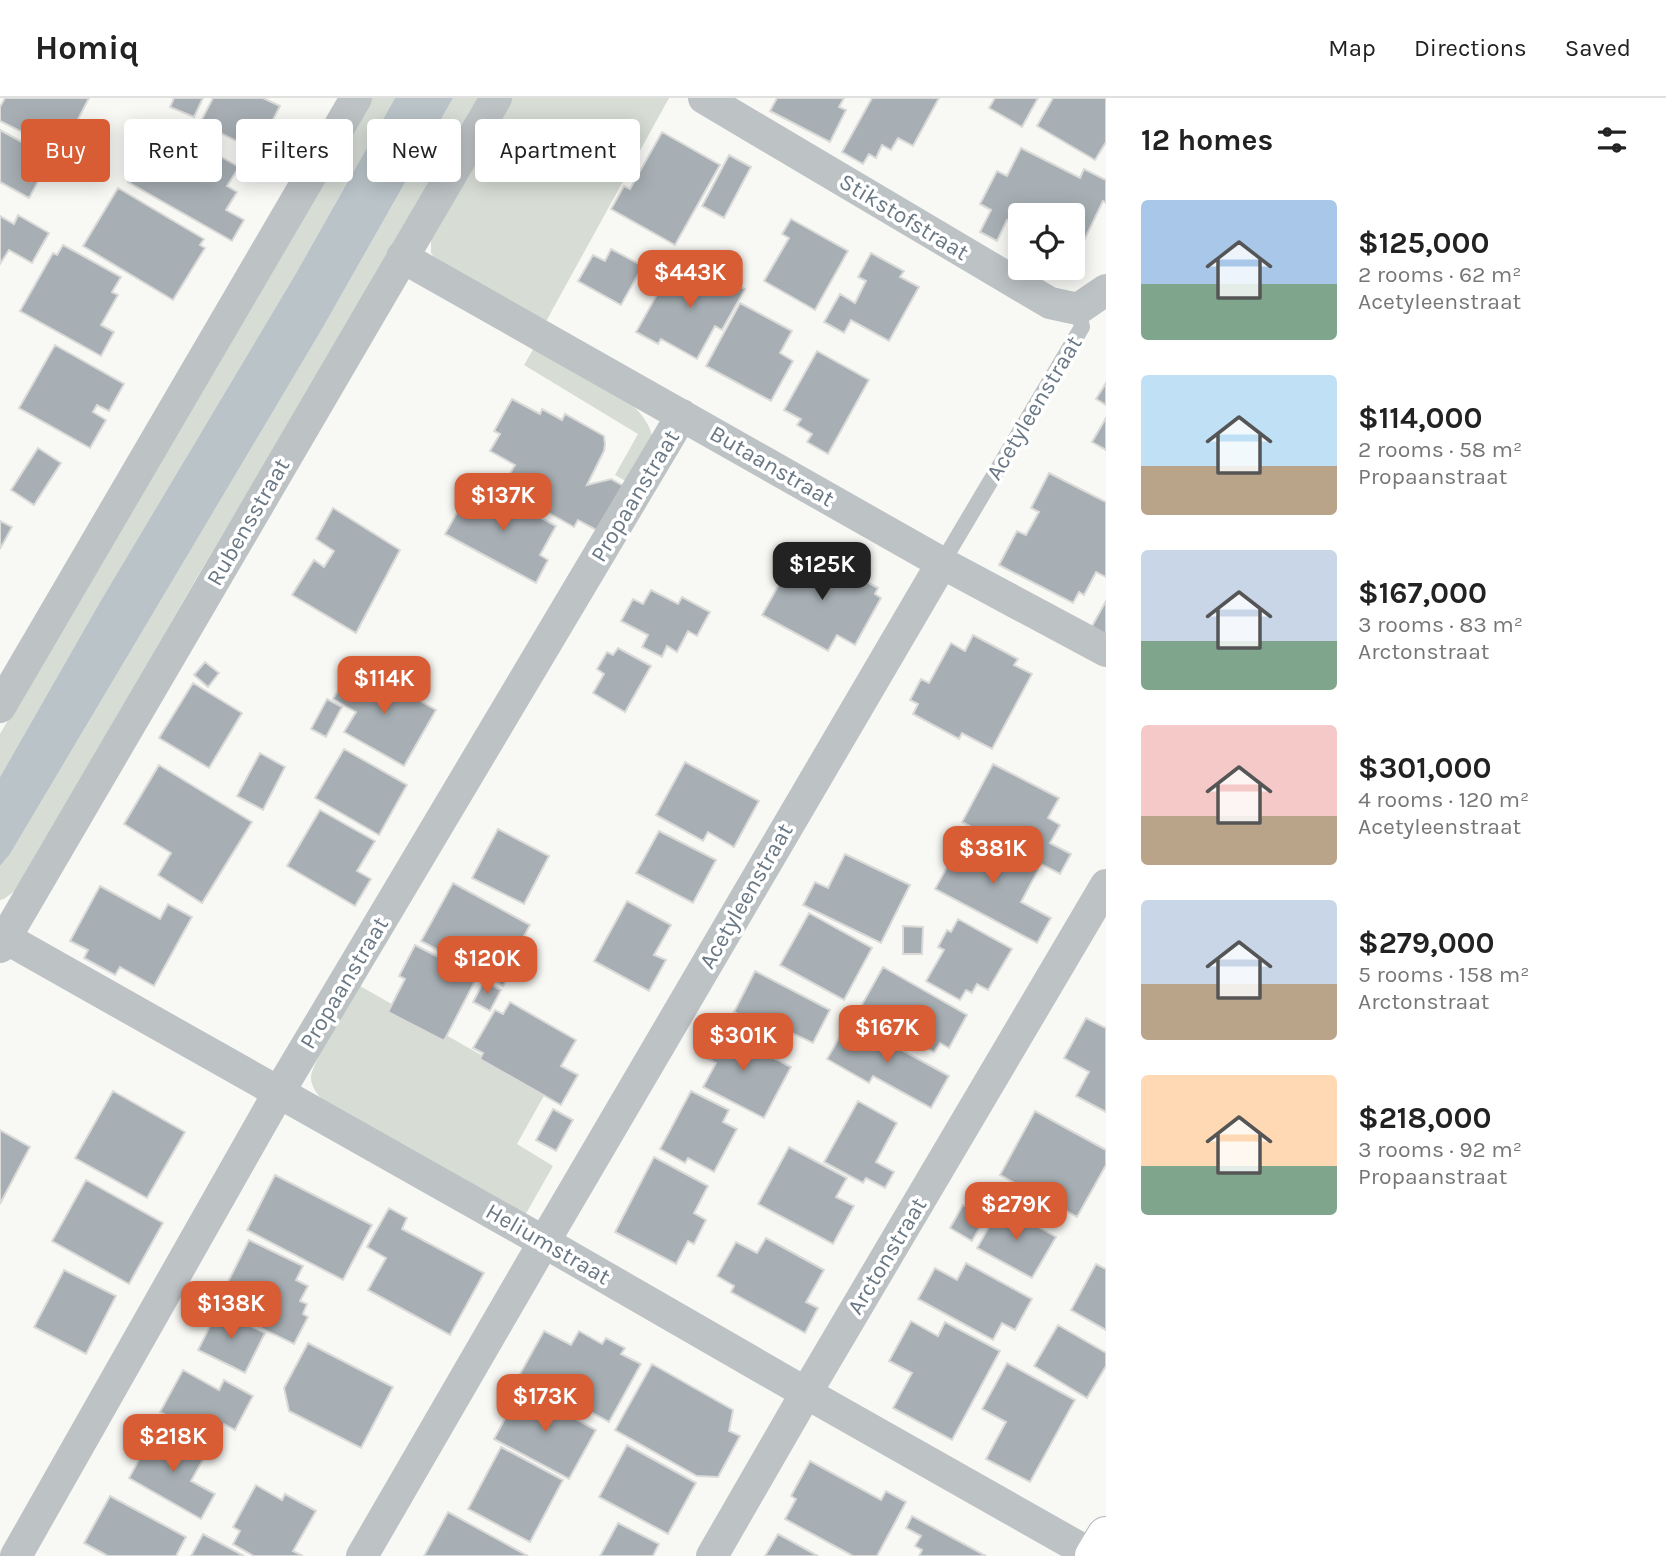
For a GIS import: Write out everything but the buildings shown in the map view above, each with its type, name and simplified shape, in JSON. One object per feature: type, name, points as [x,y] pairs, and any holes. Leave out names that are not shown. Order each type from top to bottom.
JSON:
[{"type":"street","points":[[0,707],[356,98]]},
{"type":"street","name":"Rubensstraat","points":[[2,940],[496,98]]},
{"type":"street","name":"Stikstofstraat","points":[[704,98],[1050,303],[1078,309]]},
{"type":"street","name":"Butaanstraat","points":[[402,257],[942,562],[1106,651]]},
{"type":"street","points":[[1078,309],[1106,290]]},
{"type":"street","name":"Propaanstraat","points":[[16,1556],[279,1092],[682,415]]},
{"type":"street","name":"Acetyleenstraat","points":[[362,1556],[942,562]]},
{"type":"street","name":"Arctonstraat","points":[[712,1556],[1106,885]]},
{"type":"street","name":"Heliumstraat","points":[[2,940],[544,1241],[1094,1556]]},
{"type":"street","points":[[1094,1556],[1106,1536]]},
{"type":"lane","name":"Acetyleenstraat","points":[[942,562],[1082,327],[1078,309]]},
{"type":"shaded area","points":[[372,98],[395,98],[383,119],[367,119],[367,148],[353,172],[353,130]]},
{"type":"shaded area","points":[[395,98],[453,98],[441,119],[383,119]]},
{"type":"shaded area","points":[[453,98],[481,98],[461,132],[461,119],[441,119]]},
{"type":"shaded area","points":[[511,98],[669,98],[640,151],[640,119],[499,119]]},
{"type":"shaded area","points":[[367,148],[367,182],[405,182],[322,329],[10,854],[0,866],[0,777],[348,182],[353,182],[353,172]]},
{"type":"shaded area","points":[[475,161],[475,182],[623,182],[544,325],[440,266],[431,253],[431,238]]},
{"type":"shaded area","points":[[323,182],[348,182],[0,777],[0,734]]},
{"type":"shaded area","points":[[405,182],[431,182],[196,579],[17,889],[0,900],[0,866],[10,854],[322,329]]},
{"type":"shaded area","points":[[535,346],[627,400],[645,419],[651,431],[652,444],[631,484],[615,475],[638,434],[524,365]]},
{"type":"shaded area","points":[[360,986],[546,1092],[517,1144],[553,1166],[524,1217],[324,1102],[317,1094],[311,1081],[312,1071]]}]
